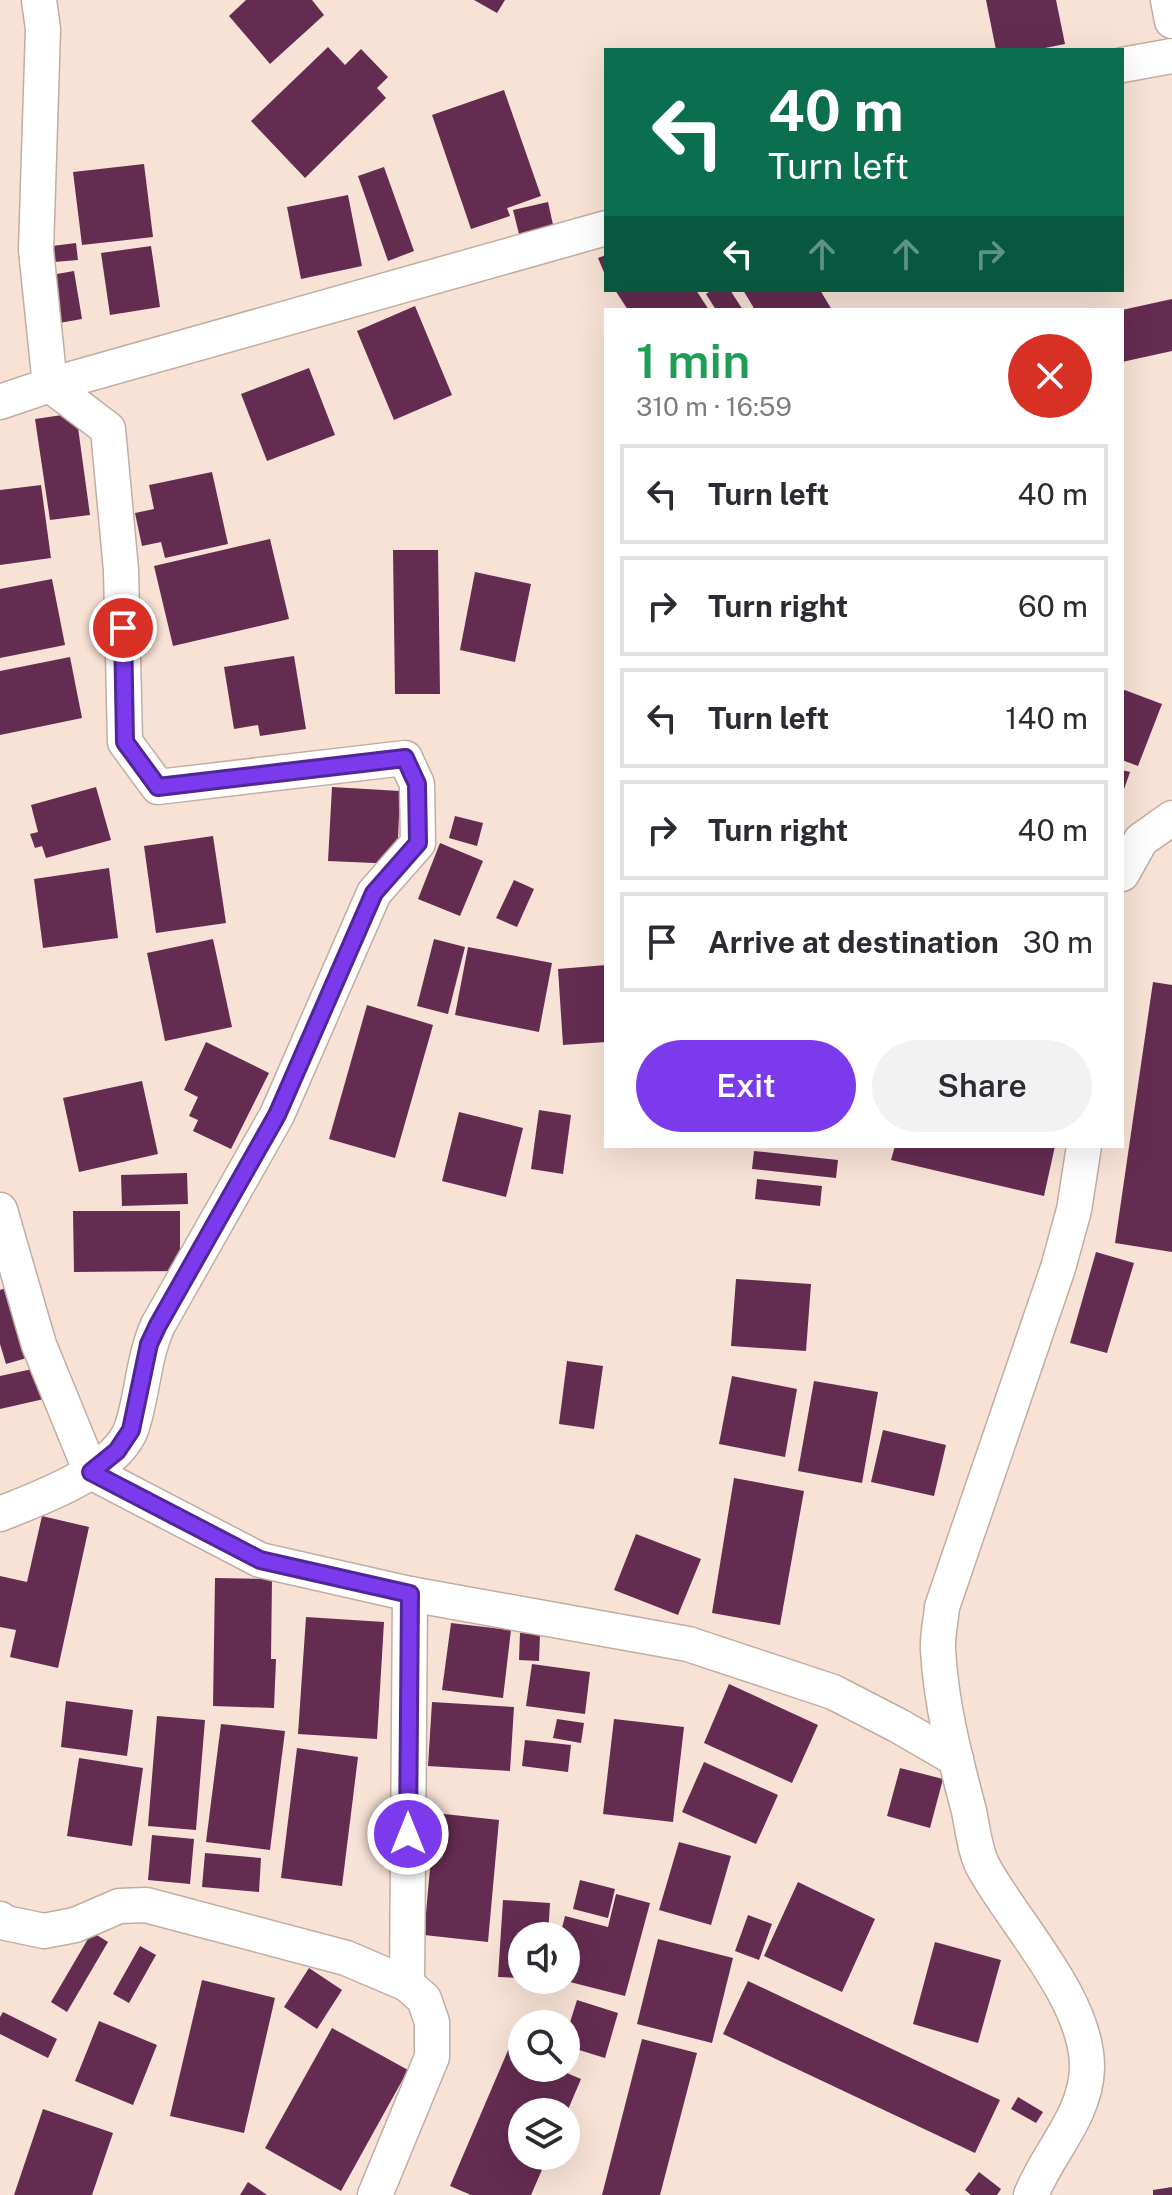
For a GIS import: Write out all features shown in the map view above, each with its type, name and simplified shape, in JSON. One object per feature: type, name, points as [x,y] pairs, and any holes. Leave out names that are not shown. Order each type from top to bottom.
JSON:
[{"type":"street","points":[[0,1514],[53,1493],[91,1472],[117,1451],[131,1430],[149,1344],[158,1325],[277,1115],[374,893],[418,843],[417,784],[405,758],[158,787],[125,742],[121,570],[108,429],[50,385],[36,250],[43,29],[39,0]]},
{"type":"street","points":[[1168,0],[1172,21]]},
{"type":"street","points":[[1124,65],[1172,56]]},
{"type":"street","points":[[0,402],[50,385],[604,229]]},
{"type":"street","points":[[1124,870],[1141,840],[1172,818]]},
{"type":"street","points":[[1031,2195],[1038,2176],[1074,2119],[1083,2095],[1087,2068],[1083,2034],[1057,1978],[982,1866],[948,1729],[938,1647],[942,1607],[1058,1268],[1074,1210],[1084,1148]]},
{"type":"street","points":[[3,1231],[39,1345],[91,1472],[260,1560],[410,1594],[688,1644],[833,1692],[956,1759]]},
{"type":"street","points":[[407,1984],[410,1594]]},
{"type":"street","points":[[0,1919],[44,1931],[75,1925],[119,1906],[146,1905],[346,1958],[407,1984],[424,1999],[429,2011],[432,2057],[375,2195]]},
{"type":"building","points":[[246,0],[312,0],[324,15],[270,64],[229,16]]},
{"type":"building","points":[[474,0],[505,0],[497,13]]},
{"type":"building","points":[[986,0],[1056,0],[1065,44],[1045,48],[996,48]]},
{"type":"building","points":[[328,47],[345,65],[361,49],[388,77],[377,88],[386,98],[305,178],[251,121]]},
{"type":"building","points":[[504,90],[541,196],[507,208],[510,216],[471,229],[432,115]]},
{"type":"building","points":[[144,164],[153,237],[82,245],[73,172]]},
{"type":"building","points":[[384,167],[414,251],[388,261],[358,176]]},
{"type":"building","points":[[348,195],[362,266],[301,279],[287,207]]},
{"type":"building","points":[[548,202],[555,234],[521,242],[513,210]]},
{"type":"building","points":[[76,243],[78,260],[54,262],[52,246]]},
{"type":"building","points":[[151,246],[160,307],[110,315],[101,253]]},
{"type":"building","points":[[604,256],[604,272],[598,258]]},
{"type":"building","points":[[74,271],[82,319],[59,323],[51,275]]},
{"type":"building","points":[[616,292],[697,292],[708,308],[627,308]]},
{"type":"building","points":[[731,292],[742,308],[715,308],[706,294]]},
{"type":"building","points":[[744,292],[821,292],[831,308],[754,308]]},
{"type":"building","points":[[1172,299],[1172,351],[1124,362],[1124,310]]},
{"type":"building","points":[[415,306],[452,395],[394,420],[357,331]]},
{"type":"building","points":[[309,368],[335,435],[267,461],[241,394]]},
{"type":"building","points":[[76,413],[90,515],[50,520],[35,419]]},
{"type":"building","points":[[212,472],[228,544],[165,558],[161,542],[142,546],[135,513],[154,509],[149,485]]},
{"type":"building","points":[[41,485],[51,558],[0,565],[0,490]]},
{"type":"building","points":[[270,539],[289,619],[173,646],[154,566]]},
{"type":"building","points":[[393,550],[438,550],[440,694],[395,694]]},
{"type":"building","points":[[475,572],[531,584],[515,662],[460,650]]},
{"type":"building","points":[[52,579],[65,645],[0,658],[0,589]]},
{"type":"building","points":[[294,656],[306,729],[260,736],[258,725],[234,729],[224,667]]},
{"type":"building","points":[[70,657],[82,718],[0,735],[0,671]]},
{"type":"building","points":[[1124,690],[1162,704],[1138,766],[1124,761]]},
{"type":"building","points":[[1124,770],[1130,772],[1124,789]]},
{"type":"building","points":[[96,787],[111,840],[46,858],[42,846],[35,848],[30,834],[38,832],[31,805]]},
{"type":"building","points":[[332,787],[400,791],[397,864],[328,861]]},
{"type":"building","points":[[455,816],[483,823],[477,846],[449,838]]},
{"type":"building","points":[[213,836],[226,923],[156,933],[144,846]]},
{"type":"building","points":[[440,843],[483,861],[460,916],[418,899]]},
{"type":"building","points":[[109,868],[118,938],[43,948],[34,879]]},
{"type":"building","points":[[514,880],[534,889],[517,927],[496,918]]},
{"type":"building","points":[[213,939],[232,1027],[165,1041],[147,953]]},
{"type":"building","points":[[434,939],[465,947],[448,1014],[417,1006]]},
{"type":"building","points":[[468,947],[552,963],[539,1032],[455,1015]]},
{"type":"building","points":[[604,965],[604,1042],[563,1045],[558,969]]},
{"type":"building","points":[[1153,982],[1172,985],[1172,1252],[1115,1243]]},
{"type":"building","points":[[367,1005],[433,1025],[395,1158],[329,1139]]},
{"type":"building","points":[[206,1042],[269,1073],[231,1149],[193,1131],[198,1120],[189,1116],[198,1097],[184,1090]]},
{"type":"building","points":[[142,1081],[158,1154],[79,1172],[63,1098]]},
{"type":"building","points":[[539,1110],[571,1115],[563,1174],[531,1169]]},
{"type":"building","points":[[459,1112],[523,1128],[506,1197],[442,1181]]},
{"type":"building","points":[[894,1148],[1055,1148],[1044,1196],[891,1160]]},
{"type":"building","points":[[754,1151],[838,1160],[836,1178],[752,1169]]},
{"type":"building","points":[[187,1173],[188,1204],[122,1206],[121,1175]]},
{"type":"building","points":[[757,1179],[822,1186],[820,1206],[755,1199]]},
{"type":"building","points":[[73,1211],[180,1211],[180,1271],[74,1272]]},
{"type":"building","points":[[1096,1252],[1134,1263],[1107,1353],[1070,1343]]},
{"type":"building","points":[[736,1279],[811,1284],[806,1351],[731,1346]]},
{"type":"building","points":[[9,1287],[30,1357],[6,1364],[0,1344],[0,1290]]},
{"type":"building","points":[[567,1361],[603,1366],[594,1429],[559,1424]]},
{"type":"building","points":[[37,1368],[44,1399],[0,1409],[0,1376]]},
{"type":"building","points":[[732,1376],[797,1389],[785,1457],[719,1444]]},
{"type":"building","points":[[814,1381],[878,1392],[862,1483],[798,1471]]},
{"type":"building","points":[[883,1430],[946,1445],[934,1496],[871,1482]]},
{"type":"building","points":[[734,1478],[804,1491],[780,1625],[712,1613]]},
{"type":"building","points":[[42,1516],[89,1527],[58,1668],[10,1657],[16,1630],[0,1627],[0,1576],[27,1582]]},
{"type":"building","points":[[636,1534],[701,1559],[678,1615],[614,1590]]},
{"type":"building","points":[[215,1578],[272,1579],[271,1659],[276,1659],[274,1708],[213,1706]]},
{"type":"building","points":[[306,1617],[384,1622],[377,1739],[298,1734]]},
{"type":"building","points":[[451,1623],[511,1630],[503,1698],[442,1690]]},
{"type":"building","points":[[520,1633],[540,1634],[539,1661],[519,1660]]},
{"type":"building","points":[[532,1664],[590,1672],[585,1714],[526,1706]]},
{"type":"building","points":[[729,1684],[818,1725],[792,1783],[704,1743]]},
{"type":"building","points":[[66,1701],[133,1710],[127,1756],[61,1747]]},
{"type":"building","points":[[432,1702],[514,1707],[510,1771],[428,1766]]},
{"type":"building","points":[[157,1716],[205,1720],[196,1830],[148,1826]]},
{"type":"building","points":[[557,1719],[584,1723],[581,1743],[553,1738]]},
{"type":"building","points":[[614,1719],[684,1727],[673,1822],[603,1814]]},
{"type":"building","points":[[221,1724],[285,1731],[270,1850],[206,1842]]},
{"type":"building","points":[[525,1740],[571,1745],[568,1772],[522,1766]]},
{"type":"building","points":[[297,1748],[358,1757],[342,1886],[281,1878]]},
{"type":"building","points":[[79,1758],[143,1768],[132,1846],[67,1836]]},
{"type":"building","points":[[704,1762],[778,1795],[756,1844],[682,1812]]},
{"type":"building","points":[[900,1768],[943,1779],[930,1828],[887,1816]]},
{"type":"building","points":[[435,1813],[499,1820],[488,1942],[424,1935]]},
{"type":"building","points":[[152,1835],[194,1839],[190,1884],[148,1880]]},
{"type":"building","points":[[679,1842],[731,1856],[711,1925],[659,1910]]},
{"type":"building","points":[[205,1853],[261,1858],[259,1892],[202,1887]]},
{"type":"building","points":[[580,1880],[615,1889],[608,1918],[573,1909]]},
{"type":"building","points":[[798,1882],[875,1919],[842,1992],[764,1956]]},
{"type":"building","points":[[616,1894],[650,1903],[625,1996],[580,1985],[580,1922],[564,1922],[565,1916],[608,1927]]},
{"type":"building","points":[[503,1900],[550,1903],[549,1922],[508,1922],[508,1977],[498,1977]]},
{"type":"building","points":[[748,1915],[772,1924],[759,1960],[735,1951]]},
{"type":"building","points":[[92,1932],[108,1942],[67,2012],[51,2002]]},
{"type":"building","points":[[658,1939],[733,1958],[712,2043],[637,2024]]},
{"type":"building","points":[[935,1942],[1001,1960],[978,2043],[913,2024]]},
{"type":"building","points":[[140,1946],[156,1955],[129,2003],[113,1994]]},
{"type":"building","points":[[309,1968],[342,1990],[317,2029],[284,2007]]},
{"type":"building","points":[[202,1980],[275,1998],[244,2133],[170,2116]]},
{"type":"building","points":[[748,1981],[1000,2100],[975,2153],[723,2034]]},
{"type":"building","points":[[577,2000],[618,2013],[605,2058],[580,2050],[580,2010],[574,2010]]},
{"type":"building","points":[[3,2012],[57,2039],[48,2058],[0,2034]]},
{"type":"building","points":[[99,2021],[157,2045],[133,2105],[75,2081]]},
{"type":"building","points":[[332,2028],[408,2070],[341,2191],[265,2148]]},
{"type":"building","points":[[642,2039],[697,2053],[660,2195],[602,2195]]},
{"type":"building","points":[[508,2050],[508,2082],[580,2082],[573,2098],[508,2098],[508,2170],[542,2170],[531,2195],[471,2195],[450,2186]]},
{"type":"building","points":[[1018,2097],[1043,2112],[1036,2123],[1011,2109]]},
{"type":"building","points":[[43,2109],[113,2133],[92,2195],[14,2195]]},
{"type":"building","points":[[979,2172],[1001,2189],[997,2195],[971,2195],[965,2190]]},
{"type":"building","points":[[248,2182],[267,2195],[240,2195]]},
{"type":"building","points":[[1172,2187],[1172,2195],[1153,2195],[1153,2190]]},
{"type":"route","points":[[123,628],[125,742],[158,787],[405,758],[417,784],[418,843],[374,893],[277,1115],[158,1325],[149,1344],[131,1430],[117,1451],[91,1472],[260,1560],[410,1594],[408,1834]]}]
